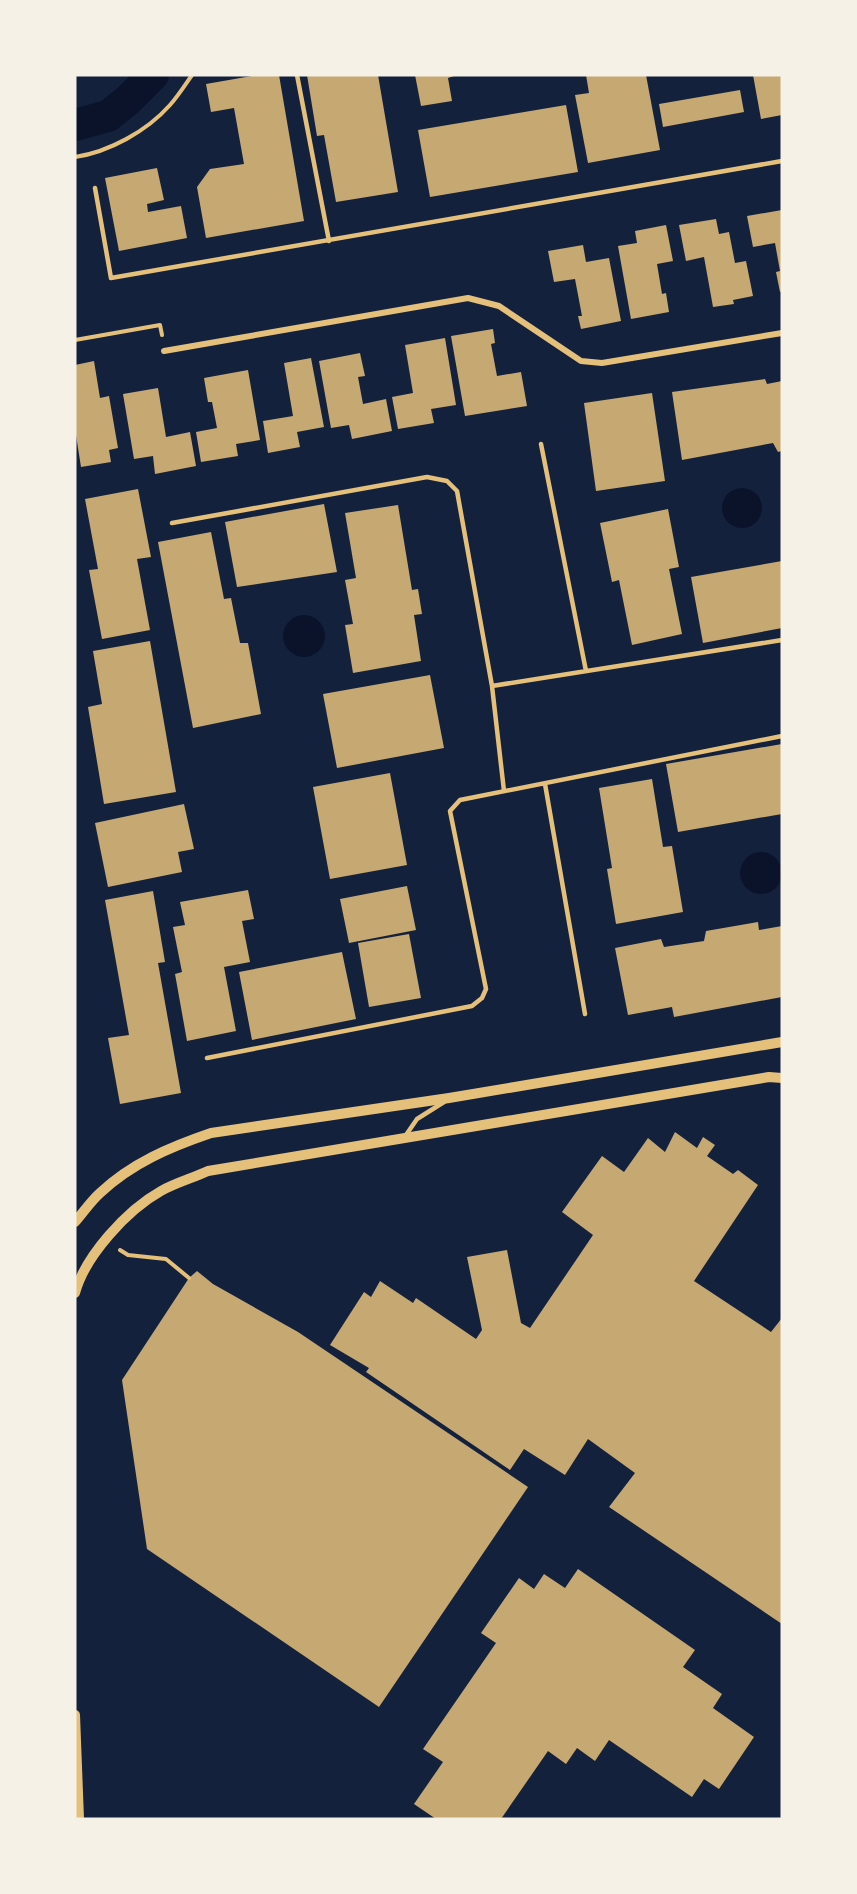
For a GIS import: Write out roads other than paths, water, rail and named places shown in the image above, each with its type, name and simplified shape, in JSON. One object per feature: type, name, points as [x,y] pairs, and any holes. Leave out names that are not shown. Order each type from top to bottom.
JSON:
[{"type":"street","points":[[164,351],[468,298],[499,306],[581,361],[602,363],[782,333]]},
{"type":"street","points":[[75,1222],[99,1193],[141,1162],[178,1144],[211,1133],[449,1098],[782,1042]]},
{"type":"street","points":[[75,1293],[78,1281],[104,1240],[122,1221],[160,1191],[208,1171],[769,1077],[782,1078]]},
{"type":"street","points":[[75,1715],[79,1819]]},
{"type":"lane","points":[[297,75],[329,241]]},
{"type":"lane","points":[[95,188],[111,278],[782,161]]},
{"type":"lane","points":[[541,444],[586,671]]},
{"type":"lane","points":[[172,523],[427,477],[447,481],[457,491],[492,686],[504,791]]},
{"type":"lane","points":[[492,686],[782,640]]},
{"type":"lane","points":[[207,1058],[472,1006],[482,998],[486,989],[450,812],[460,800],[782,736]]},
{"type":"lane","points":[[545,784],[585,1014]]},
{"type":"lane","points":[[405,1137],[417,1119],[449,1098]]},
{"type":"water","points":[[742,488],[750,489],[756,494],[761,500],[761,516],[756,522],[750,527],[742,528],[734,527],[728,522],[723,516],[722,508],[723,500],[728,494],[734,489]]},
{"type":"water","points":[[304,615],[319,621],[325,636],[319,651],[304,657],[289,651],[283,636],[289,621]]},
{"type":"water","points":[[761,852],[776,858],[782,873],[776,888],[761,894],[746,888],[740,873],[746,858]]},
{"type":"waterway","points":[[75,125],[108,116],[153,75]]}]
